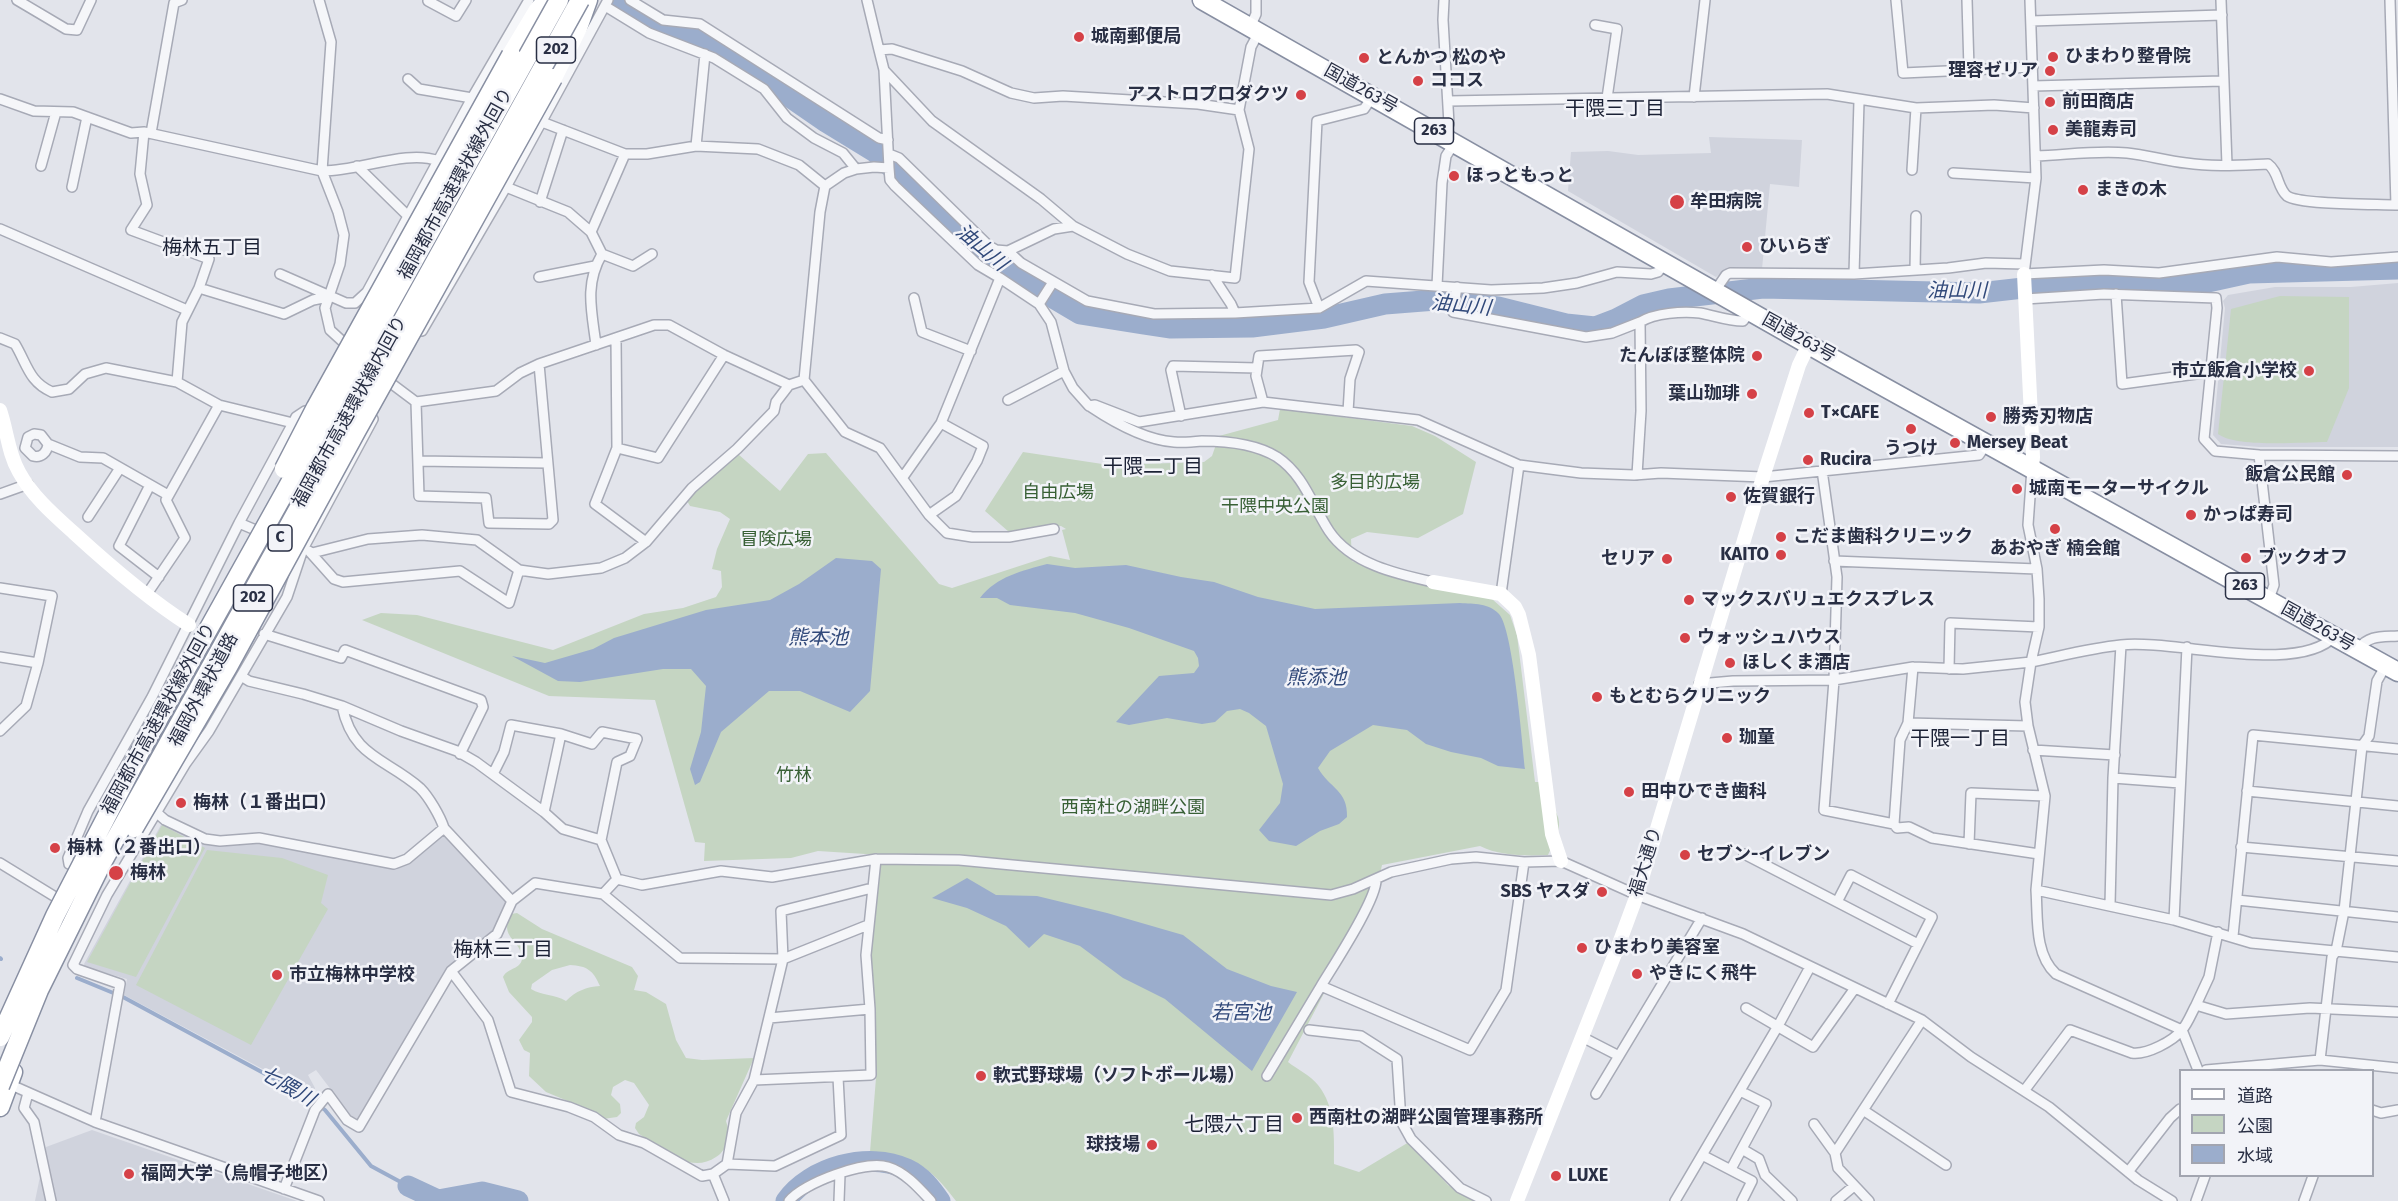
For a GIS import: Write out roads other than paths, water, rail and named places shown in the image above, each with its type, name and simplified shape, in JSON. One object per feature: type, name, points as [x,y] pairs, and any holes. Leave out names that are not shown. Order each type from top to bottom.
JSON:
[{"type":"highway","points":[[141,750],[316,407],[511,55],[538,10],[547,0]]},
{"type":"highway","name":"福岡外環状道路","points":[[0,1021],[57,898],[158,700],[259,531],[358,358],[507,84],[558,0]]},
{"type":"highway","name":"福岡都市高速環状線外回り","points":[[0,1037],[55,916],[141,750],[558,0]]},
{"type":"highway","name":"福岡都市高速環状線内回り","points":[[3,1083],[12,1054],[71,923],[118,833],[580,0]]},
{"type":"highway","name":"国道263号","points":[[1202,0],[1707,287],[2392,669]]},
{"type":"highway","points":[[12,1054],[116,859],[228,667],[363,419],[554,78],[578,28],[596,2]]},
{"type":"highway","name":"福岡外環状道路","points":[[0,1107],[3,1083],[29,1022],[130,823],[189,720],[376,372],[527,100],[596,2]]},
{"type":"street","points":[[16,0],[66,29],[77,30],[91,0]]},
{"type":"street","points":[[177,382],[182,322],[210,259],[131,230],[147,205],[140,174],[174,3],[182,0]]},
{"type":"street","points":[[319,0],[331,42],[322,171],[339,212],[344,235],[340,264],[325,308],[330,330],[358,358],[416,402],[496,391],[520,373],[539,364],[654,325],[669,325],[724,355],[789,385]]},
{"type":"street","points":[[428,1],[456,16],[466,0]]},
{"type":"street","points":[[280,274],[346,303],[355,303],[367,292],[472,98],[529,0]]},
{"type":"street","points":[[630,0],[663,20],[700,24],[879,138],[888,140]]},
{"type":"street","points":[[867,0],[884,70],[890,180],[978,266],[1039,304],[1051,322],[1064,371],[1073,387],[1089,406],[1140,434],[1175,442],[1205,441],[1241,444],[1276,456],[1292,469],[1305,486],[1330,533],[1350,552],[1389,572],[1501,594],[1515,608],[1526,636],[1552,834],[1561,861]]},
{"type":"street","points":[[884,70],[932,121],[1041,199],[1073,226],[1127,254],[1170,271],[1235,278],[1249,149],[1239,110],[1255,29],[1256,0]]},
{"type":"street","points":[[1437,286],[1442,183],[1449,139],[1444,0]]},
{"type":"street","points":[[1694,97],[1705,0]]},
{"type":"street","points":[[1896,0],[1903,73],[2033,67]]},
{"type":"street","points":[[1967,0],[1969,69]]},
{"type":"street","points":[[2030,0],[2036,178],[2024,269],[2033,457],[2028,525],[2037,569],[2039,627],[2026,694],[2028,726],[2044,795],[2036,890],[2039,938],[2049,967],[2056,974],[2182,1030],[2197,1069]]},
{"type":"street","points":[[2221,0],[2222,81],[2227,165]]},
{"type":"street","points":[[2036,156],[2085,152],[2126,152],[2185,163],[2268,164],[2274,168],[2281,190],[2290,198],[2397,205],[2390,0]]},
{"type":"street","points":[[95,1122],[120,984],[77,969],[73,965],[107,895],[287,597],[307,551],[391,383],[542,122],[596,2],[649,33],[705,54],[764,89],[787,118],[814,138],[843,153],[856,169]]},
{"type":"street","points":[[2031,21],[2222,15]]},
{"type":"street","points":[[1595,25],[1617,29],[1607,98]]},
{"type":"street","points":[[879,51],[892,49],[962,71],[1011,93],[1034,98],[1063,96],[1198,104],[1239,110]]},
{"type":"street","points":[[696,146],[705,54]]},
{"type":"street","points":[[408,79],[419,89],[472,98]]},
{"type":"street","points":[[2033,86],[2222,81]]},
{"type":"street","points":[[1449,101],[1827,94],[1859,101],[1917,108],[1994,105],[2034,108]]},
{"type":"street","points":[[1318,308],[1309,282],[1317,121],[1364,109],[1373,96]]},
{"type":"street","points":[[0,99],[34,111],[73,112],[131,133],[148,133],[322,171],[336,172],[357,166],[418,156],[438,161]]},
{"type":"street","points":[[1854,274],[1859,101]]},
{"type":"street","points":[[1912,170],[1917,108]]},
{"type":"street","points":[[41,166],[56,112]]},
{"type":"street","points":[[72,187],[87,117]]},
{"type":"street","points":[[542,122],[625,154],[647,154],[696,146],[767,151],[799,165],[825,186]]},
{"type":"street","points":[[540,202],[563,129]]},
{"type":"street","points":[[591,232],[625,154]]},
{"type":"street","points":[[889,154],[899,158],[989,246],[996,250],[1008,251],[1054,229],[1073,226]]},
{"type":"street","points":[[357,166],[408,216]]},
{"type":"street","points":[[889,168],[856,169],[844,173],[825,186],[820,212],[804,380],[845,432],[880,448],[946,533],[972,537],[1009,537],[1054,529]]},
{"type":"street","points":[[1953,172],[2036,178]]},
{"type":"street","points":[[506,187],[568,212],[591,232],[602,254],[633,266],[652,254]]},
{"type":"street","points":[[1915,270],[1916,216]]},
{"type":"street","points":[[0,229],[187,310]]},
{"type":"street","points":[[1008,251],[1021,262],[1087,301],[1154,314],[1234,313],[1318,308],[1366,281],[1491,290],[1544,288],[1577,284],[1617,272],[1651,274],[1658,272],[1665,263]]},
{"type":"street","points":[[596,345],[589,290],[595,266],[602,254]]},
{"type":"street","points":[[1707,287],[1730,273],[1854,274],[1986,263],[2024,269],[2159,273],[2277,257],[2331,262],[2398,257]]},
{"type":"street","points":[[539,277],[595,266]]},
{"type":"street","points":[[1212,275],[1231,304],[1234,313]]},
{"type":"street","points":[[903,477],[940,423],[1000,278]]},
{"type":"street","points":[[1039,304],[1053,282]]},
{"type":"street","points":[[1457,287],[1453,312],[1586,337],[1612,333],[1649,317],[1699,313],[1743,321],[1751,311]]},
{"type":"street","points":[[199,288],[284,314],[313,300],[328,297]]},
{"type":"street","points":[[2025,299],[2116,294],[2216,298],[2205,439],[2215,451],[2398,456]]},
{"type":"street","points":[[2116,294],[2122,384],[2211,372]]},
{"type":"street","points":[[914,298],[922,332],[971,351]]},
{"type":"street","points":[[1637,475],[1641,411],[1640,322]]},
{"type":"street","points":[[0,338],[15,344],[34,381],[52,392],[69,389],[85,374],[106,368],[177,382],[219,405],[293,423]]},
{"type":"street","points":[[616,339],[617,448],[595,504],[646,542]]},
{"type":"street","name":"福大通り","points":[[1517,1201],[1636,895],[1763,477],[1799,365],[1809,344]]},
{"type":"street","points":[[1263,402],[1256,376],[1259,356],[1356,350],[1359,352],[1347,394],[1348,412]]},
{"type":"street","points":[[617,448],[658,458],[724,355]]},
{"type":"street","points":[[416,402],[419,496],[486,498],[489,523],[549,524],[553,520],[539,364]]},
{"type":"street","points":[[1181,416],[1171,370],[1173,366],[1257,368]]},
{"type":"street","points":[[1008,400],[1064,371]]},
{"type":"street","points":[[307,551],[368,539],[422,535],[477,540],[519,570],[548,574],[601,568],[625,558],[646,542],[692,488],[737,449],[774,411],[777,402],[789,385],[804,380]]},
{"type":"street","points":[[1089,406],[1095,405],[1139,422],[1263,402],[1418,420],[1519,465],[1552,471],[1637,475],[1661,473],[1763,477],[1979,455],[1987,443]]},
{"type":"street","points":[[147,594],[185,538],[166,500],[219,405]]},
{"type":"street","points":[[208,731],[158,700],[189,625],[239,523],[296,417],[305,411],[322,418]]},
{"type":"street","points":[[1,416],[11,453],[19,472],[55,516],[99,556],[166,610],[189,625]]},
{"type":"street","points":[[930,515],[956,496],[977,461],[983,446],[940,423]]},
{"type":"street","points":[[48,444],[80,457],[103,458],[168,495]]},
{"type":"street","points":[[2259,454],[2274,585],[2269,599]]},
{"type":"street","points":[[418,461],[547,463]]},
{"type":"street","points":[[1501,594],[1519,465]]},
{"type":"street","points":[[88,517],[120,468]]},
{"type":"street","points":[[1822,470],[1837,577],[1834,680],[1824,810],[1894,824],[1897,828],[1909,827],[1932,837],[1969,844],[1994,845],[2039,854]]},
{"type":"street","points":[[0,494],[28,484]]},
{"type":"street","points":[[150,485],[119,546],[159,577]]},
{"type":"street","points":[[239,523],[307,551],[334,579],[343,582],[459,572],[509,603],[519,570]]},
{"type":"street","points":[[1834,561],[2037,569]]},
{"type":"street","points":[[0,588],[52,596],[26,706],[0,731]]},
{"type":"street","points":[[1949,669],[1950,623],[2039,627]]},
{"type":"street","points":[[264,634],[341,658],[345,650],[481,700],[483,707],[460,754]]},
{"type":"street","points":[[1700,684],[1733,681],[1834,680],[1913,667],[1949,669],[2031,662],[2121,645],[2160,644],[2275,656],[2320,649],[2335,636]]},
{"type":"street","points":[[2358,649],[2372,637],[2398,636]]},
{"type":"street","points":[[2110,905],[2121,645]]},
{"type":"street","points":[[2174,920],[2187,647]]},
{"type":"street","points":[[0,657],[38,663]]},
{"type":"street","points":[[1894,824],[1900,740],[1908,723],[1913,667]]},
{"type":"street","points":[[2320,1060],[2332,957],[2336,951],[2344,911],[2362,746],[2369,736],[2377,681],[2392,669]]},
{"type":"street","points":[[241,676],[249,681],[342,706],[460,754],[493,774],[563,829],[601,840]]},
{"type":"street","points":[[342,706],[348,728],[367,753],[421,789],[444,828],[513,901]]},
{"type":"street","points":[[1908,723],[2028,726]]},
{"type":"street","points":[[493,774],[504,752],[512,726],[561,734],[592,744],[602,732],[637,739],[630,756],[617,762],[601,840],[617,879]]},
{"type":"street","points":[[544,812],[561,734]]},
{"type":"street","points":[[2233,936],[2253,735],[2398,749]]},
{"type":"street","points":[[2033,750],[2115,755]]},
{"type":"street","points":[[2114,778],[2180,783]]},
{"type":"street","points":[[2247,791],[2398,806]]},
{"type":"street","points":[[1969,844],[1971,793],[2044,795]]},
{"type":"street","points":[[157,813],[165,820],[205,839],[220,841],[259,838],[394,864],[407,859],[444,828]]},
{"type":"street","points":[[2241,847],[2398,861]]},
{"type":"street","points":[[1744,854],[1918,944]]},
{"type":"street","points":[[617,879],[642,885],[721,871],[772,877],[876,859],[959,860],[1331,896],[1353,890],[1411,866],[1451,859],[1476,857],[1524,862],[1561,861],[1636,895],[1743,934],[1922,1020],[1971,1057],[2049,1107],[2128,1172],[2172,1201]]},
{"type":"street","points":[[754,1080],[872,1076],[866,955],[876,859]]},
{"type":"street","points":[[1321,986],[1470,1050],[1506,990],[1524,862]]},
{"type":"street","points":[[0,863],[57,898]]},
{"type":"street","points":[[1837,902],[1851,875],[1932,917],[1888,1004]]},
{"type":"street","points":[[603,894],[617,879]]},
{"type":"street","points":[[1268,1076],[1368,905],[1376,879]]},
{"type":"street","points":[[284,1189],[315,1110],[327,1094],[347,1120],[359,1127],[451,971],[497,934],[513,901],[535,883],[603,894],[680,958],[783,959],[868,926]]},
{"type":"street","points":[[727,1164],[736,1113],[754,1080],[783,959],[782,911],[872,888]]},
{"type":"street","points":[[2036,890],[2174,920],[2251,943],[2398,957]]},
{"type":"street","points":[[2237,900],[2398,918]]},
{"type":"street","points":[[1596,1094],[1702,918]]},
{"type":"street","points":[[2024,1091],[2070,1030],[2140,1054],[2169,1040],[2182,1030],[2209,977],[2218,932]]},
{"type":"street","points":[[1675,1201],[1810,967]]},
{"type":"street","points":[[451,971],[488,1020],[511,1092],[569,1107],[594,1117],[619,1135],[644,1143],[702,1176],[714,1174],[727,1164],[775,1166],[841,1135],[838,1077]]},
{"type":"street","points":[[1746,1008],[1813,1047],[1855,988]]},
{"type":"street","points":[[2196,1005],[2226,1014],[2327,1009],[2398,1012]]},
{"type":"street","points":[[769,1018],[870,1010]]},
{"type":"street","points":[[1834,1153],[1922,1020]]},
{"type":"street","points":[[1309,1030],[1361,1036],[1397,1059],[1401,1121],[1411,1139],[1460,1188],[1486,1201]]},
{"type":"street","points":[[1581,1037],[1619,1056]]},
{"type":"street","points":[[2240,1069],[2290,1066],[2320,1060],[2347,1067],[2398,1068]]},
{"type":"street","points":[[3,1083],[95,1122],[319,1201]]},
{"type":"street","points":[[1731,1169],[1766,1104],[1740,1091]]},
{"type":"street","points":[[28,1093],[24,1108],[34,1122],[51,1201]]},
{"type":"street","points":[[1863,1110],[1946,1165]]},
{"type":"street","points":[[2374,1110],[2381,1113],[2398,1110]]},
{"type":"street","points":[[2128,1172],[2170,1118],[2179,1111]]},
{"type":"street","points":[[1814,1124],[1834,1153],[1838,1168],[1869,1201]]},
{"type":"street","points":[[1742,1149],[1759,1159],[1765,1175],[1792,1201]]},
{"type":"street","points":[[1702,1155],[1752,1181],[1742,1201]]},
{"type":"street","points":[[789,1201],[806,1187],[840,1174],[877,1165],[890,1167],[907,1177],[931,1201]]},
{"type":"street","points":[[714,1174],[724,1201]]},
{"type":"street","points":[[839,1201],[840,1174]]},
{"type":"street","points":[[2196,1201],[2205,1177]]},
{"type":"street","points":[[2304,1201],[2313,1177]]},
{"type":"street","points":[[1836,1201],[1854,1186]]},
{"type":"water","name":"熊本池","points":[[836,558],[872,561],[881,569],[870,691],[850,712],[800,691],[769,691],[721,732],[700,782],[695,785],[690,769],[701,732],[706,686],[691,669],[663,669],[580,682],[558,681],[512,656],[545,663],[593,649],[614,638],[706,610],[770,600],[799,584]]},
{"type":"water","name":"熊添池","points":[[1047,564],[1075,568],[1126,565],[1214,582],[1258,597],[1315,609],[1460,603],[1491,608],[1499,614],[1509,641],[1525,769],[1498,766],[1481,758],[1426,744],[1407,730],[1373,725],[1330,751],[1318,768],[1345,801],[1347,817],[1339,824],[1320,831],[1296,846],[1269,841],[1259,830],[1280,803],[1283,784],[1266,726],[1240,709],[1227,711],[1215,722],[1202,724],[1167,718],[1129,725],[1116,722],[1159,676],[1194,673],[1199,666],[1194,651],[1129,628],[1075,613],[1010,605],[997,598],[980,598],[1002,579]]},
{"type":"water","name":"若宮池","points":[[967,878],[996,895],[1037,896],[1183,935],[1227,969],[1271,986],[1297,992],[1252,1071],[1165,999],[1123,978],[1080,946],[1044,934],[1029,948],[1006,926],[967,908],[932,898]]},
{"type":"waterway","name":"油山川","points":[[619,2],[664,31],[699,37],[723,51],[826,122],[875,152],[992,262],[1080,314],[1143,324],[1171,328],[1252,327],[1324,318],[1385,304],[1436,300],[1498,307],[1566,324],[1595,327],[1643,305],[1669,299],[1763,288],[1979,293],[2041,286],[2208,282],[2249,273],[2398,269]]},
{"type":"waterway","name":"七隈川","points":[[77,978],[123,997],[306,1096],[325,1110],[371,1166],[408,1186]]},
{"type":"waterway","name":"七隈川","points":[[786,1201],[796,1189],[810,1179],[841,1165],[858,1162],[892,1164],[907,1169],[926,1183],[940,1201]]},
{"type":"waterway","name":"七隈川","points":[[408,1186],[438,1200],[482,1192],[518,1201]]},
{"type":"place","name":"城南郵便局","points":[[1079,37]]},
{"type":"place","name":"ひまわり整骨院","points":[[2053,57]]},
{"type":"place","name":"とんかつ 松のや","points":[[1364,58]]},
{"type":"place","name":"理容ゼリア","points":[[2050,71]]},
{"type":"place","name":"ココス","points":[[1418,81]]},
{"type":"place","name":"アストロプロダクツ","points":[[1301,95]]},
{"type":"place","name":"前田商店","points":[[2050,102]]},
{"type":"place","name":"美龍寿司","points":[[2053,130]]},
{"type":"place","name":"ほっともっと","points":[[1454,176]]},
{"type":"place","name":"まきの木","points":[[2083,190]]},
{"type":"place","name":"牟田病院","points":[[1677,202]]},
{"type":"place","name":"ひいらぎ","points":[[1747,247]]},
{"type":"place","name":"たんぽぽ整体院","points":[[1757,356]]},
{"type":"place","name":"市立飯倉小学校","points":[[2309,371]]},
{"type":"place","name":"葉山珈琲","points":[[1752,394]]},
{"type":"place","name":"T×CAFE","points":[[1809,413]]},
{"type":"place","name":"勝秀刃物店","points":[[1991,417]]},
{"type":"place","name":"うつけ","points":[[1911,429]]},
{"type":"place","name":"Mersey Beat","points":[[1955,443]]},
{"type":"place","name":"Rucira","points":[[1808,460]]},
{"type":"place","name":"飯倉公民館","points":[[2347,475]]},
{"type":"place","name":"城南モーターサイクル","points":[[2017,489]]},
{"type":"place","name":"佐賀銀行","points":[[1731,497]]},
{"type":"place","name":"かっぱ寿司","points":[[2191,515]]},
{"type":"place","name":"あおやぎ 楠会館","points":[[2055,529]]},
{"type":"place","name":"こだま歯科クリニック","points":[[1781,537]]},
{"type":"place","name":"KAITO","points":[[1781,555]]},
{"type":"place","name":"ブックオフ","points":[[2246,558]]},
{"type":"place","name":"セリア","points":[[1667,559]]},
{"type":"place","name":"マックスバリュエクスプレス","points":[[1689,600]]},
{"type":"place","name":"ウォッシュハウス","points":[[1685,638]]},
{"type":"place","name":"ほしくま酒店","points":[[1730,663]]},
{"type":"place","name":"もとむらクリニック","points":[[1597,697]]},
{"type":"place","name":"珈童","points":[[1727,738]]},
{"type":"place","name":"田中ひでき歯科","points":[[1629,792]]},
{"type":"place","name":"梅林（１番出口）","points":[[181,803]]},
{"type":"place","name":"梅林（２番出口）","points":[[55,848]]},
{"type":"place","name":"セブン-イレブン","points":[[1685,855]]},
{"type":"place","name":"梅林","points":[[116,873]]},
{"type":"place","name":"SBS ヤスダ","points":[[1602,892]]},
{"type":"place","name":"ひまわり美容室","points":[[1582,948]]},
{"type":"place","name":"やきにく飛牛","points":[[1637,974]]},
{"type":"place","name":"市立梅林中学校","points":[[277,975]]},
{"type":"place","name":"軟式野球場（ソフトボール場）","points":[[981,1076]]},
{"type":"place","name":"西南杜の湖畔公園管理事務所","points":[[1297,1118]]},
{"type":"place","name":"球技場","points":[[1152,1145]]},
{"type":"place","name":"福岡大学（烏帽子地区）","points":[[129,1174]]},
{"type":"place","name":"LUXE","points":[[1556,1176]]},
{"type":"district","name":"干隈三丁目","points":[[1615,109]]},
{"type":"district","name":"梅林五丁目","points":[[212,248]]},
{"type":"district","name":"干隈二丁目","points":[[1153,467]]},
{"type":"district","name":"干隈一丁目","points":[[1960,739]]},
{"type":"district","name":"梅林三丁目","points":[[503,950]]},
{"type":"district","name":"七隈六丁目","points":[[1234,1125]]},
{"type":"park label","name":"多目的広場","points":[[1375,483]]},
{"type":"park label","name":"自由広場","points":[[1058,493]]},
{"type":"park label","name":"干隈中央公園","points":[[1275,507]]},
{"type":"park label","name":"冒険広場","points":[[776,540]]},
{"type":"park label","name":"竹林","points":[[794,776]]},
{"type":"park label","name":"西南杜の湖畔公園","points":[[1133,808]]}]
